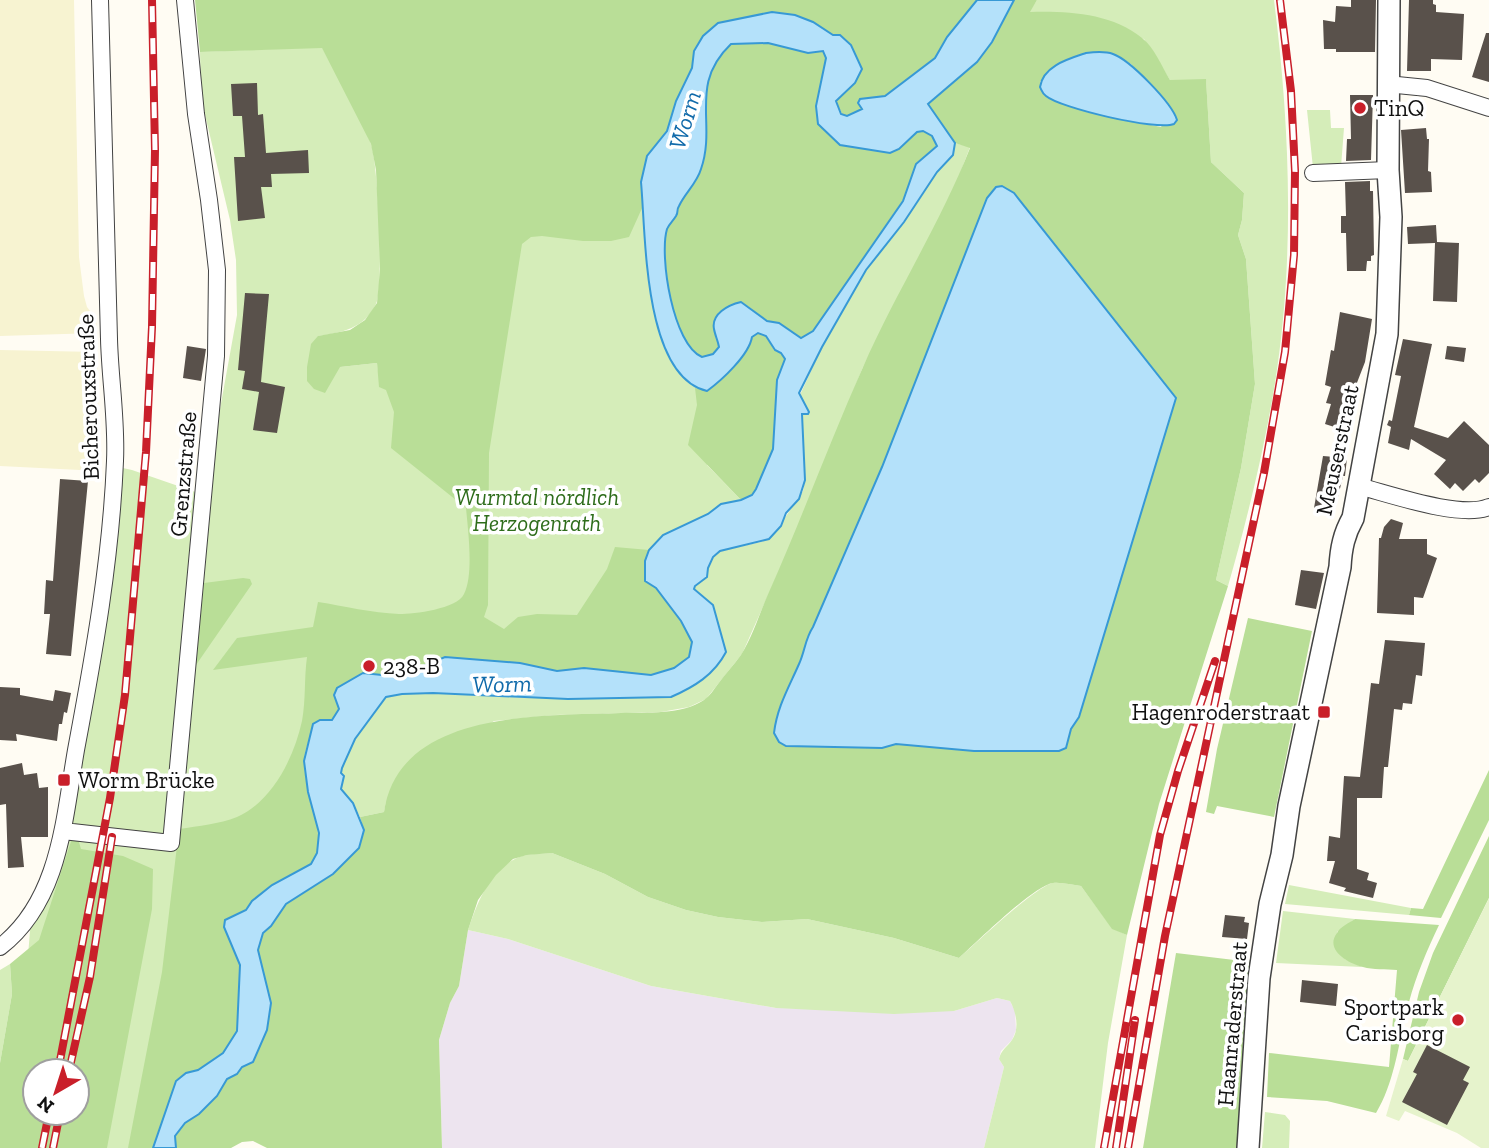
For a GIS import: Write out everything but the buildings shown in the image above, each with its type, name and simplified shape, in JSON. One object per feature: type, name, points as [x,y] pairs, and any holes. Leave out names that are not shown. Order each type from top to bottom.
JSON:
[{"type":"street","name":"Bicherouxstraße","points":[[63,831],[109,555],[116,457],[109,340],[100,0]]},
{"type":"street","name":"Grenzstraße","points":[[63,831],[171,843],[216,356],[217,270],[196,114],[185,0]]},
{"type":"street","name":"Meuserstraat","points":[[1270,904],[1340,567],[1341,550],[1345,533],[1353,518],[1387,334],[1391,217],[1387,84],[1389,0]]},
{"type":"street","points":[[1387,84],[1427,88],[1489,108]]},
{"type":"street","points":[[1313,173],[1388,170]]},
{"type":"street","points":[[1359,486],[1471,512],[1489,507]]},
{"type":"street","points":[[0,947],[37,908],[63,831]]},
{"type":"street","name":"Haanraderstraat","points":[[1248,1148],[1259,978],[1270,904]]},
{"type":"shaded area","points":[[0,0],[74,0],[79,257],[84,296],[87,307],[96,319],[97,333],[0,336]]},
{"type":"shaded area","points":[[0,350],[97,352],[100,471],[0,466]]},
{"type":"shaded area","points":[[468,930],[508,939],[651,986],[776,1008],[954,1011],[997,998],[1010,1001],[1015,1011],[1016,1030],[1012,1040],[1001,1051],[999,1059],[1004,1067],[984,1148],[442,1148],[439,1040],[450,1003],[459,986]]},
{"type":"green space","points":[[195,0],[977,0],[947,37],[935,58],[885,96],[860,99],[863,109],[847,116],[842,114],[836,101],[855,83],[833,35],[813,22],[795,15],[772,12],[718,23],[694,51],[692,68],[676,101],[667,131],[641,182],[643,206],[629,237],[611,241],[583,241],[542,236],[531,237],[522,244],[489,453],[488,605],[484,617],[504,629],[518,617],[537,614],[577,615],[607,569],[615,547],[649,550],[645,561],[656,588],[681,621],[692,642],[689,657],[674,668],[651,675],[584,668],[557,671],[520,663],[445,657],[414,670],[382,675],[363,673],[334,695],[339,709],[332,720],[320,720],[310,738],[304,759],[317,829],[317,854],[308,868],[252,901],[246,910],[225,920],[224,927],[240,965],[237,1031],[223,1053],[198,1070],[185,1073],[176,1081],[153,1148],[128,1148],[162,972],[179,829],[230,819],[250,810],[280,776],[294,749],[302,721],[307,657],[213,670],[237,638],[313,627],[318,602],[399,614],[444,607],[464,594],[470,564],[466,508],[391,448],[394,412],[386,390],[379,387],[377,363],[340,367],[325,393],[314,389],[307,381],[311,344],[318,336],[350,330],[365,320],[377,303],[380,269],[376,170],[371,144],[322,48],[200,52]]},
{"type":"green space","name":"Wurmtal nördlich Herzogenrath","points":[[528,0],[826,41],[707,465],[741,500],[721,504],[708,514],[720,551],[761,542],[774,534],[803,491],[805,480],[802,413],[808,414],[799,397],[822,347],[866,270],[937,172],[953,155],[955,143],[970,147],[953,192],[863,367],[790,546],[742,654],[706,699],[689,707],[661,712],[555,715],[494,721],[386,802],[384,812],[360,817],[353,803],[167,1148],[0,1148],[28,956],[31,918],[47,873],[89,658],[109,465],[132,470],[210,497],[216,431],[237,315],[236,260],[230,220],[201,98],[200,52],[322,47],[371,144],[378,199],[380,275],[376,304],[366,319],[344,331],[318,336],[340,367],[377,363],[378,371]],"holes":[[[618,678],[615,697],[534,698],[423,693]]]},
{"type":"green space","points":[[1014,0],[1037,0],[1030,12],[1089,15],[1117,23],[1130,30],[1142,38],[1158,57],[1170,80],[1206,79],[1211,162],[1244,193],[1238,235],[1246,259],[1255,384],[1241,468],[1216,580],[1228,586],[1159,804],[1127,935],[1112,929],[1081,886],[1053,883],[1044,886],[1019,904],[959,958],[894,938],[807,919],[762,922],[686,910],[648,897],[605,874],[552,853],[527,855],[513,859],[496,875],[478,900],[468,930],[459,986],[450,1003],[439,1040],[442,1148],[267,1148],[253,1141],[242,1142],[231,1148],[176,1148],[175,1136],[185,1123],[199,1114],[217,1096],[227,1079],[253,1062],[267,1030],[271,1003],[258,950],[263,933],[286,904],[364,830],[360,817],[384,812],[395,778],[416,754],[445,736],[479,725],[516,718],[664,712],[685,708],[708,697],[738,659],[753,632],[863,367],[945,204],[970,148],[955,143],[928,104],[977,62],[992,42]],"holes":[[[1086,53],[1114,54],[1131,64],[1172,109],[1161,127],[1087,112],[1075,107],[1040,82],[1049,71]],[[987,198],[1079,717],[1065,748],[1059,751],[974,751],[896,744],[882,748],[786,746],[779,742],[774,733],[781,706],[808,636],[882,467]]]},
{"type":"green space","points":[[1037,0],[1274,0],[1287,143],[1286,288],[1266,434],[1228,586],[1216,580],[1241,468],[1255,384],[1246,259],[1238,235],[1244,193],[1211,162],[1206,80],[1170,80],[1144,39],[1029,12]]},
{"type":"green space","points":[[768,43],[808,53],[822,51],[826,58],[818,98],[818,124],[840,145],[890,153],[899,149],[917,132],[923,131],[932,136],[937,145],[916,164],[903,200],[813,331],[801,338],[779,323],[767,322],[748,306],[715,333],[720,347],[713,354],[702,357],[683,336],[676,318],[665,259],[667,229],[701,169],[705,152],[707,90],[710,75],[718,60],[731,44]]},
{"type":"green space","points":[[1307,110],[1330,110],[1331,128],[1344,128],[1341,167],[1313,168]]},
{"type":"green space","points":[[758,333],[766,336],[774,350],[781,353],[785,359],[777,380],[773,449],[756,489],[752,495],[741,500],[688,445],[697,405],[695,388],[707,391],[720,380],[734,367],[752,337]]},
{"type":"green space","points":[[250,579],[252,584],[196,665],[204,583]]},
{"type":"green space","points":[[1248,618],[1312,631],[1274,817],[1217,806],[1214,814],[1206,812],[1217,749]]},
{"type":"green space","points":[[1489,770],[1489,820],[1441,918],[1409,915],[1411,908],[1423,909]]},
{"type":"green space","points":[[75,829],[81,849],[123,856],[153,869],[152,909],[107,1148],[0,1148],[0,1063],[12,994],[10,964],[39,940]]},
{"type":"green space","points":[[1489,836],[1489,898],[1408,1061],[1403,1059],[1419,992],[1433,953]]},
{"type":"green space","points":[[552,853],[605,874],[648,897],[686,910],[762,922],[807,919],[894,938],[959,958],[1033,894],[1053,883],[1081,886],[1112,928],[1127,935],[1108,1043],[1095,1148],[984,1148],[1004,1067],[999,1059],[1016,1030],[1010,1001],[997,998],[954,1011],[894,1014],[776,1008],[651,986],[508,939],[468,930],[484,890],[504,866],[522,856]]},
{"type":"green space","points":[[1289,885],[1411,908],[1409,915],[1285,904]]},
{"type":"green space","name":"Sportpark Carisborg","points":[[1489,898],[1489,1148],[1481,1148],[1457,1133],[1405,1111],[1399,1121],[1386,1116],[1403,1059],[1408,1061]]},
{"type":"green space","points":[[1283,911],[1355,919],[1337,932],[1345,959],[1362,967],[1276,963]]},
{"type":"green space","points":[[1355,919],[1439,925],[1412,992],[1393,1073],[1383,1100],[1376,1113],[1327,1101],[1267,1097],[1269,1053],[1389,1067],[1397,970],[1371,969],[1357,965],[1340,955],[1334,945],[1334,939],[1342,927]]},
{"type":"green space","points":[[1176,953],[1251,962],[1238,1148],[1143,1148]]},
{"type":"green space","points":[[10,964],[12,994],[0,1063],[0,970]]},
{"type":"green space","points":[[1265,1112],[1285,1115],[1290,1121],[1289,1148],[1262,1148]]},
{"type":"water","name":"Worm","points":[[977,0],[1014,0],[992,42],[977,62],[928,104],[955,143],[953,155],[937,172],[904,222],[866,270],[799,393],[809,412],[802,414],[805,480],[799,499],[769,539],[720,551],[713,557],[707,577],[695,586],[694,589],[713,605],[726,652],[716,667],[688,689],[671,697],[568,699],[433,693],[386,697],[355,739],[341,773],[344,776],[341,789],[353,803],[364,830],[359,848],[333,874],[286,904],[263,933],[258,950],[271,1003],[267,1030],[253,1062],[227,1079],[217,1096],[199,1114],[185,1123],[175,1136],[176,1148],[153,1148],[176,1081],[223,1053],[237,1031],[240,965],[224,927],[225,920],[246,910],[252,901],[272,885],[311,864],[317,853],[319,833],[308,792],[304,761],[313,724],[320,720],[332,720],[339,709],[334,695],[337,688],[363,673],[382,675],[414,670],[445,657],[520,663],[557,671],[584,668],[651,675],[674,668],[689,657],[692,642],[681,621],[656,588],[645,581],[645,561],[649,550],[663,535],[708,514],[721,504],[752,495],[773,449],[777,380],[785,359],[766,336],[758,333],[752,337],[734,367],[707,391],[686,380],[670,359],[659,332],[647,267],[641,182],[647,156],[667,131],[676,101],[692,68],[694,51],[703,36],[718,23],[772,12],[795,15],[813,22],[833,35],[840,35],[851,45],[862,69],[855,83],[836,101],[841,114],[847,116],[862,109],[858,103],[860,99],[885,96],[935,58],[947,37]],"holes":[[[768,43],[808,53],[823,51],[826,58],[816,106],[818,124],[840,145],[890,153],[899,149],[917,132],[923,131],[932,136],[937,146],[916,164],[903,201],[813,331],[801,338],[779,323],[767,321],[741,302],[726,308],[715,319],[714,331],[719,347],[713,354],[702,357],[683,336],[676,318],[667,278],[665,242],[668,227],[701,169],[705,152],[710,74],[731,44]]]},
{"type":"water","points":[[1086,53],[1110,53],[1129,64],[1167,103],[1177,120],[1174,124],[1149,124],[1109,117],[1046,96],[1040,87],[1046,74],[1064,61]]},
{"type":"water","points":[[1002,186],[1014,193],[1176,398],[1079,717],[1071,729],[1066,748],[1059,751],[974,751],[896,744],[882,748],[786,746],[779,742],[774,733],[781,706],[808,636],[882,467],[987,198],[996,187]]},
{"type":"railway","points":[[61,1057],[110,798],[125,695],[146,452],[152,327],[155,150],[152,0]]},
{"type":"railway","points":[[1128,1148],[1165,936],[1264,473],[1285,352],[1294,255],[1295,171],[1291,91],[1280,0]]},
{"type":"railway","points":[[1104,1148],[1160,835],[1178,771],[1215,661]]},
{"type":"railway","points":[[72,1057],[90,977],[112,837]]},
{"type":"railway","points":[[1116,1148],[1135,1020]]},
{"type":"railway","points":[[42,1148],[46,1127]]},
{"type":"railway","points":[[53,1148],[57,1127]]},
{"type":"place","name":"TinQ","points":[[1360,108]]},
{"type":"place","name":"238-B","points":[[369,666]]},
{"type":"place","name":"Hagenroderstraat","points":[[1324,712]]},
{"type":"place","name":"Worm Brücke","points":[[64,780]]},
{"type":"place","name":"Sportpark Carisborg","points":[[1458,1020]]}]
